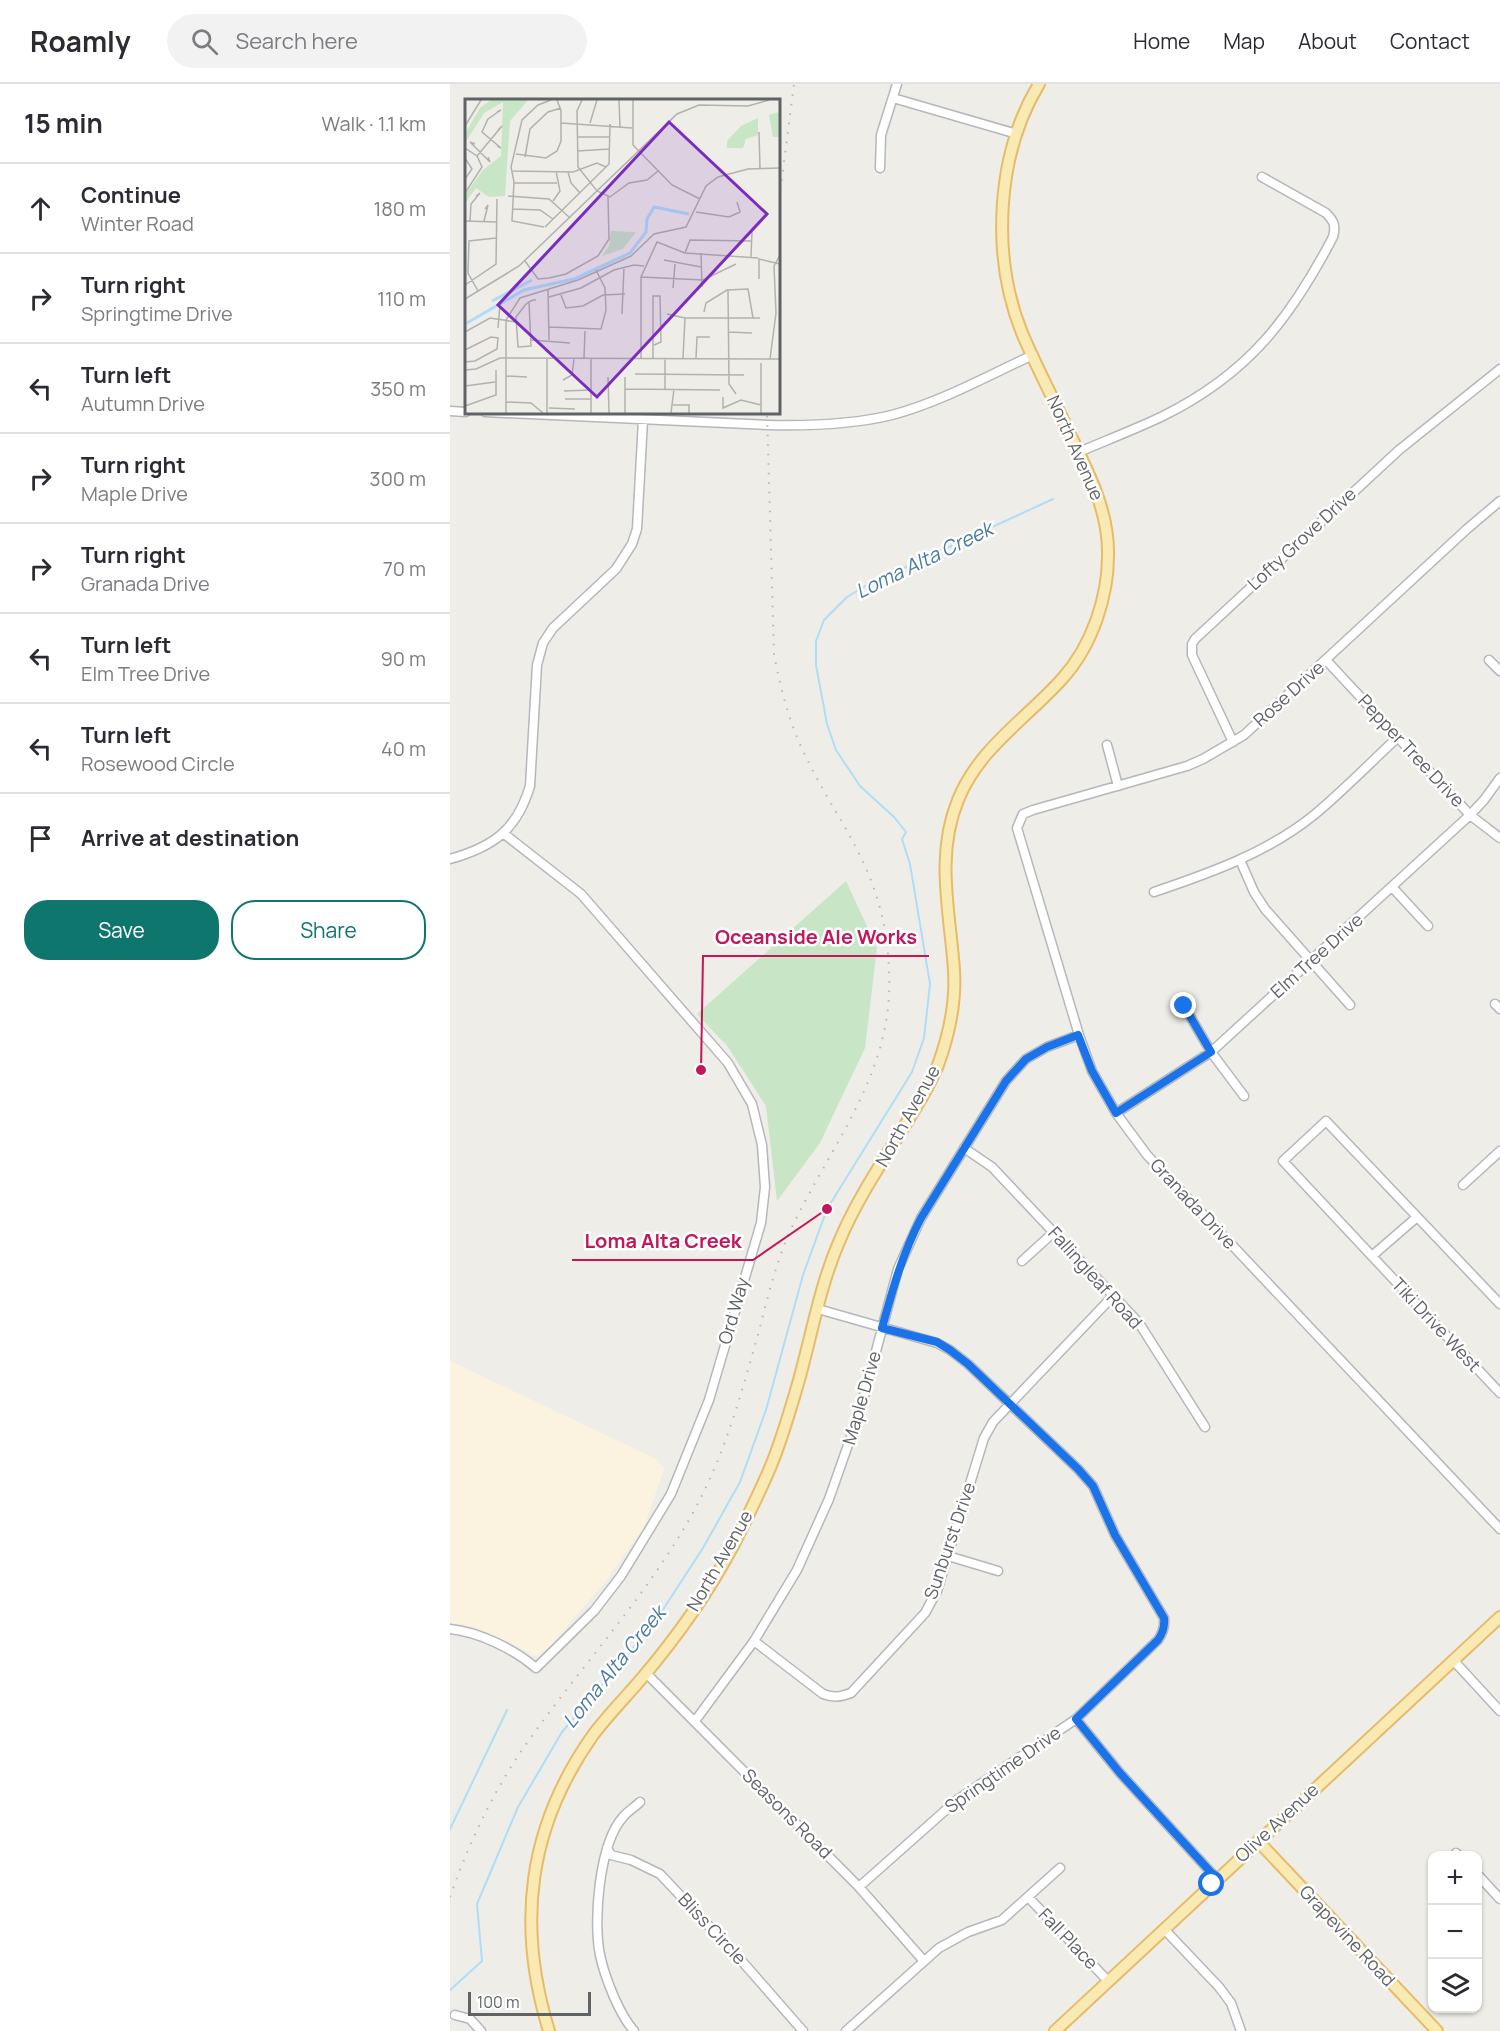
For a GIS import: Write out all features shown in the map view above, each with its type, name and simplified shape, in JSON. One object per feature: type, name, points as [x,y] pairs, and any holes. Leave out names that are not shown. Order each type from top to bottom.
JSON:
[{"type":"main road","name":"North Avenue","points":[[549,2031],[540,2004],[530,1920],[533,1874],[555,1800],[577,1759],[596,1731],[646,1673],[695,1608],[725,1559],[771,1466],[797,1385],[836,1247],[855,1206],[926,1091],[945,1045],[955,976],[945,859],[949,828],[959,798],[978,762],[1004,733],[1062,679],[1078,657],[1094,629],[1104,593],[1108,554],[1107,531],[1099,499],[1018,321],[1002,250],[1002,210],[1009,166],[1017,134],[1040,84]]},
{"type":"main road","name":"Olive Avenue","points":[[1056,2031],[1500,1617]]},
{"type":"main road","name":"Grapevine Road","points":[[1258,1842],[1431,2029]]},
{"type":"street","points":[[880,168],[881,135],[897,84]]},
{"type":"street","points":[[893,98],[1017,134]]},
{"type":"street","points":[[1079,452],[1163,416],[1212,387],[1248,358],[1295,304],[1334,237],[1334,221],[1326,213],[1262,177]]},
{"type":"street","points":[[524,414],[804,426],[864,421],[937,399],[1033,355]]},
{"type":"street","name":"Lofty Grove Drive","points":[[1233,742],[1192,655],[1192,644],[1195,639],[1399,450],[1500,369]]},
{"type":"street","points":[[450,411],[465,412]]},
{"type":"street","points":[[450,859],[473,853],[496,840],[514,821],[526,798],[530,786],[537,665],[543,643],[554,628],[616,569],[632,544],[637,529],[643,420]]},
{"type":"street","name":"Rose Drive","points":[[1033,810],[1187,766],[1244,735],[1500,501]]},
{"type":"street","name":"Pepper Tree Drive","points":[[1326,660],[1470,815],[1500,838]]},
{"type":"street","points":[[1489,660],[1500,671]]},
{"type":"street","points":[[1154,892],[1216,871],[1276,841],[1313,816],[1398,737]]},
{"type":"street","points":[[1107,745],[1118,786]]},
{"type":"street","name":"Elm Tree Drive","points":[[1116,1113],[1211,1052],[1470,815],[1500,778]]},
{"type":"street","name":"Granada Drive","points":[[1033,810],[1023,814],[1017,828],[1078,1035],[1092,1071],[1116,1113],[1147,1155],[1500,1530]]},
{"type":"street","name":"Ord Way","points":[[450,1629],[492,1642],[536,1668],[594,1611],[621,1576],[671,1494],[709,1400],[761,1223],[765,1188],[762,1145],[752,1104],[728,1063],[581,894],[503,832]]},
{"type":"street","points":[[1240,860],[1254,892],[1265,909],[1350,1005]]},
{"type":"street","points":[[1392,887],[1428,926]]},
{"type":"street","points":[[1184,1006],[1211,1052],[1244,1096]]},
{"type":"street","name":"Maple Drive","points":[[695,1721],[754,1641],[797,1570],[829,1499],[860,1411],[898,1269],[921,1218],[1006,1081],[1026,1059],[1047,1047],[1078,1035]]},
{"type":"street","name":"Tiki Drive West","points":[[1417,1217],[1326,1121],[1282,1161],[1500,1393]]},
{"type":"street","name":"Fallingleaf Road","points":[[964,1148],[992,1167],[1139,1323],[1205,1427]]},
{"type":"street","points":[[1462,1185],[1500,1151]]},
{"type":"street","points":[[1372,1256],[1417,1217],[1500,1304]]},
{"type":"street","points":[[1022,1261],[1054,1232]]},
{"type":"street","name":"Sunburst Drive","points":[[754,1641],[823,1694],[841,1697],[851,1693],[924,1613],[937,1591],[984,1438],[993,1422],[1113,1296]]},
{"type":"street","points":[[818,1309],[937,1342],[968,1364],[1010,1404]]},
{"type":"street","name":"Springtime Drive","points":[[859,1887],[957,1800],[1076,1719],[1158,1640],[1163,1632],[1164,1618],[1115,1535],[1093,1486],[1010,1404]]},
{"type":"street","points":[[948,1556],[998,1571]]},
{"type":"street","points":[[1453,1660],[1500,1711]]},
{"type":"street","name":"Seasons Road","points":[[646,1673],[859,1887],[923,1960]]},
{"type":"street","points":[[1076,1719],[1120,1773],[1217,1879]]},
{"type":"street","points":[[634,2031],[617,2003],[600,1955],[598,1915],[600,1886],[607,1848],[622,1818],[640,1802]]},
{"type":"street","name":"Bliss Circle","points":[[607,1848],[611,1855],[631,1860],[660,1874],[740,1959],[803,2031]]},
{"type":"street","points":[[846,2031],[923,1960],[968,1932],[1002,1920],[1060,1868]]},
{"type":"street","points":[[1482,1879],[1500,1899]]},
{"type":"street","name":"Fall Place","points":[[1028,1897],[1108,1981]]},
{"type":"street","points":[[1164,1929],[1232,2003],[1241,2031]]},
{"type":"street","points":[[455,2015],[470,2019],[481,2031]]},
{"type":"shaded area","points":[[450,1361],[656,1459],[664,1469],[644,1527],[604,1583],[550,1646],[539,1655],[532,1656],[523,1649],[475,1627],[450,1623]]},
{"type":"green space","points":[[846,881],[877,948],[865,1048],[820,1143],[777,1201],[766,1106],[728,1047],[697,1014]]},
{"type":"waterway","name":"Loma Alta Creek","points":[[450,1990],[482,1961],[477,1904],[518,1807],[562,1732],[653,1625],[703,1548],[740,1482],[766,1410],[803,1275],[827,1209],[912,1072],[924,1038],[930,984],[910,864],[902,839],[906,832],[894,817],[860,786],[836,750],[827,724],[816,665],[816,641],[824,620],[847,597],[867,585],[1053,499]]},
{"type":"waterway","points":[[450,1829],[507,1710]]},
{"type":"railway","points":[[780,193],[794,84]]},
{"type":"railway","points":[[450,1897],[483,1817],[515,1761],[548,1713],[658,1569],[678,1539],[707,1486],[732,1420],[787,1238],[855,1110],[870,1077],[881,1044],[888,1008],[889,970],[888,951],[879,904],[862,860],[801,747],[783,695],[774,654],[767,414]]},
{"type":"place","name":"Oceanside Ale Works","points":[[701,1070]]},
{"type":"place","name":"Loma Alta Creek","points":[[827,1209]]},
{"type":"route","points":[[1184,1006],[1211,1052],[1116,1113],[1092,1071],[1078,1035],[1047,1047],[1026,1059],[1006,1081],[921,1218],[898,1269],[882,1328],[937,1342],[950,1350],[968,1364],[1093,1486],[1115,1535],[1164,1618],[1165,1624],[1158,1640],[1076,1719],[1120,1773],[1217,1879],[1212,1884]]}]
